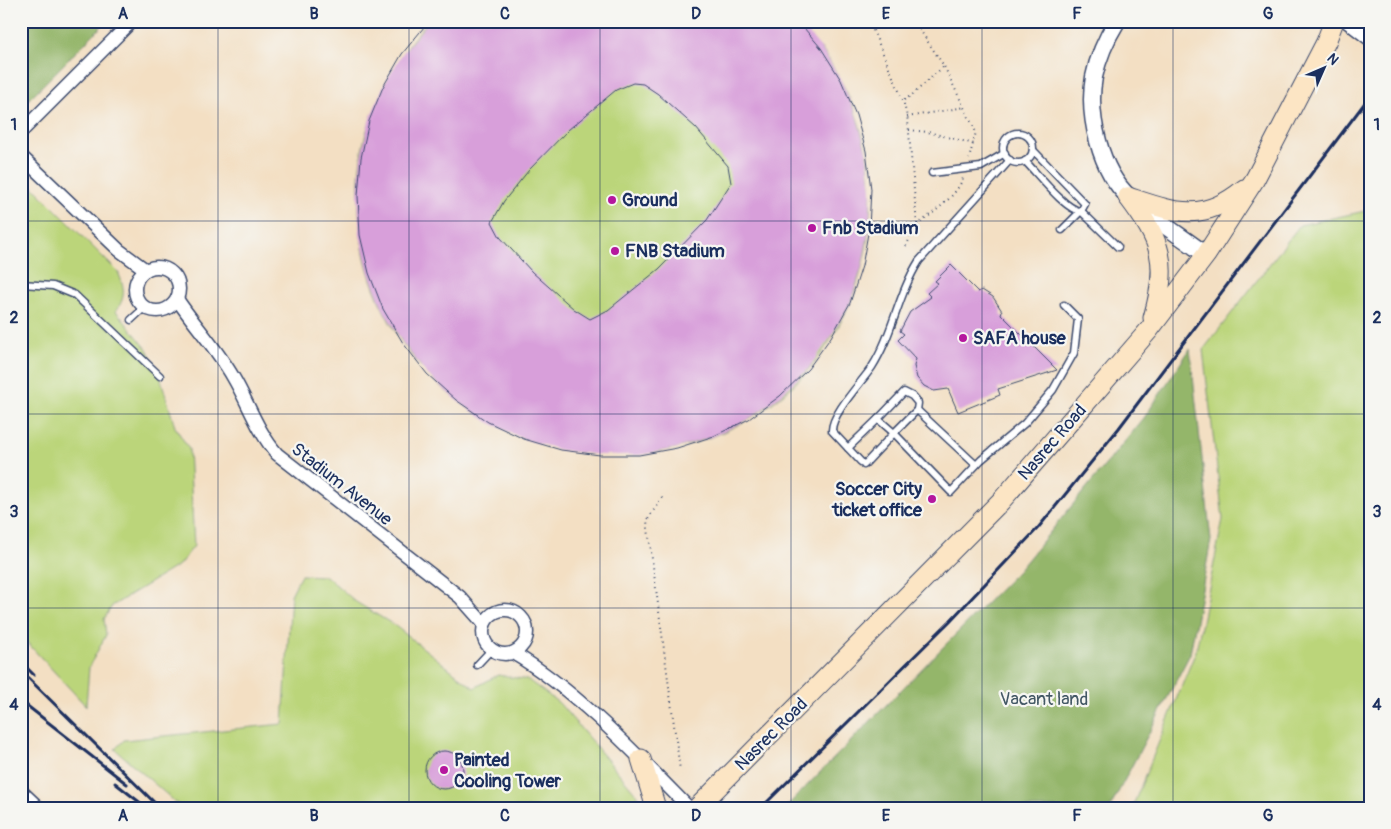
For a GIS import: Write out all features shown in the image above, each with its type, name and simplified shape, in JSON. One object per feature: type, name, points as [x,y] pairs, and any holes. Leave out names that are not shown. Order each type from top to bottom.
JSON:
[{"type":"main road","name":"Nasrec Road","points":[[697,808],[1001,501],[1149,330],[1206,255],[1255,180],[1293,108],[1334,21]]},
{"type":"main road","points":[[1128,197],[1173,212],[1191,213],[1224,204],[1255,180]]},
{"type":"main road","points":[[1128,197],[1149,225],[1161,257],[1161,291],[1149,330]]},
{"type":"main road","points":[[641,759],[656,808]]},
{"type":"street","points":[[21,132],[132,21]]},
{"type":"street","points":[[1117,21],[1099,60],[1094,80],[1093,101],[1096,128],[1104,157],[1112,175],[1128,197],[1206,255]]},
{"type":"street","points":[[1349,21],[1370,37]]},
{"type":"street","points":[[21,156],[119,250],[146,270]]},
{"type":"street","points":[[119,250],[137,280],[136,295],[145,307],[152,311],[166,309],[177,299],[179,288],[172,272],[159,267],[146,270],[137,280]]},
{"type":"street","name":"Stadium Avenue","points":[[177,299],[221,356],[265,439],[276,454],[460,597],[484,624]]},
{"type":"street","name":"Stadium Avenue","points":[[166,309],[196,326]]},
{"type":"street","name":"Stadium Avenue","points":[[460,597],[495,613]]},
{"type":"street","points":[[508,611],[520,617],[526,629],[524,642],[513,653],[506,654],[491,650],[484,638],[484,624],[495,613],[508,611]]},
{"type":"street","points":[[524,642],[544,671]]},
{"type":"street","points":[[513,653],[544,671],[641,759],[689,808]]},
{"type":"street","points":[[21,791],[39,808]]},
{"type":"lane","points":[[1033,150],[1025,161],[1016,162],[1010,160],[1005,153],[1005,143],[1015,134],[1028,137],[1033,145],[1033,150],[1085,204],[1081,211],[1062,230]]},
{"type":"lane","points":[[932,173],[981,167],[1005,153]]},
{"type":"lane","points":[[848,448],[904,392],[912,396],[918,404],[917,410],[863,463],[848,448],[832,431],[832,424],[873,365],[887,341],[913,271],[927,250],[1010,160]]},
{"type":"lane","points":[[1025,161],[1075,211],[1081,211],[1118,248]]},
{"type":"lane","points":[[21,284],[53,286],[75,295],[160,376]]},
{"type":"lane","points":[[878,419],[950,492],[976,465],[1025,423],[1053,390],[1074,354],[1078,319],[1064,305]]},
{"type":"lane","points":[[131,320],[145,307]]},
{"type":"lane","points":[[917,410],[976,465]]},
{"type":"lane","points":[[477,665],[491,650]]},
{"type":"path","points":[[869,21],[903,100],[909,130],[917,225]]},
{"type":"path","points":[[906,246],[917,225],[936,211],[960,185],[974,144],[976,132],[944,66],[914,21]]},
{"type":"path","points":[[903,100],[912,95],[944,66]]},
{"type":"path","points":[[907,117],[965,107]]},
{"type":"path","points":[[909,130],[928,132],[974,144]]},
{"type":"path","points":[[662,497],[647,521],[680,770]]},
{"type":"green space","points":[[21,21],[107,21],[21,107]]},
{"type":"green space","name":"FNB Stadium","points":[[429,21],[821,48],[845,89],[861,131],[870,181],[870,215],[866,248],[843,318],[804,374],[753,416],[694,443],[629,454],[562,449],[497,426],[438,384],[422,368],[395,332],[375,291],[363,247],[359,199],[359,173],[363,146],[372,116],[405,51]]},
{"type":"green space","points":[[21,175],[118,272],[122,283],[123,297],[116,311],[147,349],[160,376],[175,427],[189,449],[194,546],[179,565],[112,606],[104,619],[106,635],[89,667],[86,706],[21,636]]},
{"type":"green space","points":[[1370,210],[1370,808],[1132,808],[1196,651],[1223,519],[1203,350],[1300,225]]},
{"type":"green space","name":"Vacant land","points":[[1190,349],[1211,540],[1190,654],[1110,808],[785,808],[1019,570],[1144,418]]},
{"type":"green space","points":[[301,575],[326,576],[356,602],[394,625],[474,688],[498,675],[528,680],[559,703],[639,797],[644,808],[182,808],[115,749],[124,740],[283,724],[291,595]]},
{"type":"building","name":"FNB Stadium","points":[[429,21],[798,21],[821,48],[841,80],[856,115],[866,151],[871,189],[869,228],[862,266],[850,303],[831,337],[808,369],[780,396],[749,419],[714,436],[677,448],[639,455],[600,455],[561,450],[524,439],[488,422],[456,400],[427,374],[403,343],[383,309],[369,273],[360,235],[358,196],[361,158],[369,121],[383,87],[402,54]],"holes":[[[633,83],[643,84],[658,94],[696,128],[728,166],[731,183],[707,220],[659,269],[608,310],[590,319],[574,309],[532,272],[500,237],[492,222],[504,201],[529,170],[568,130],[616,90]]]},
{"type":"building","name":"SAFA house","points":[[951,265],[978,292],[982,290],[993,297],[1002,311],[1001,314],[1057,370],[998,389],[1000,395],[958,412],[948,389],[934,391],[924,386],[917,378],[914,366],[916,359],[898,340],[904,334],[900,331],[910,312],[931,297],[927,293],[938,283],[935,281]]},
{"type":"building","name":"Painted Cooling Tower","points":[[444,751],[458,756],[463,770],[458,784],[444,789],[430,784],[425,770],[430,756]]},
{"type":"railway","points":[[761,808],[950,621],[1038,528],[1119,428],[1370,96]]},
{"type":"railway","points":[[21,662],[34,675]]},
{"type":"railway","points":[[21,671],[160,808]]},
{"type":"railway","points":[[21,701],[127,784]]},
{"type":"railway","points":[[115,783],[147,808]]},
{"type":"place","name":"Ground","points":[[612,200]]},
{"type":"place","name":"Fnb Stadium","points":[[812,228]]},
{"type":"place","name":"FNB Stadium","points":[[615,251]]},
{"type":"place","name":"SAFA house","points":[[963,338]]},
{"type":"place","name":"Soccer City ticket office","points":[[932,499]]},
{"type":"place","name":"Painted Cooling Tower","points":[[444,770]]}]
